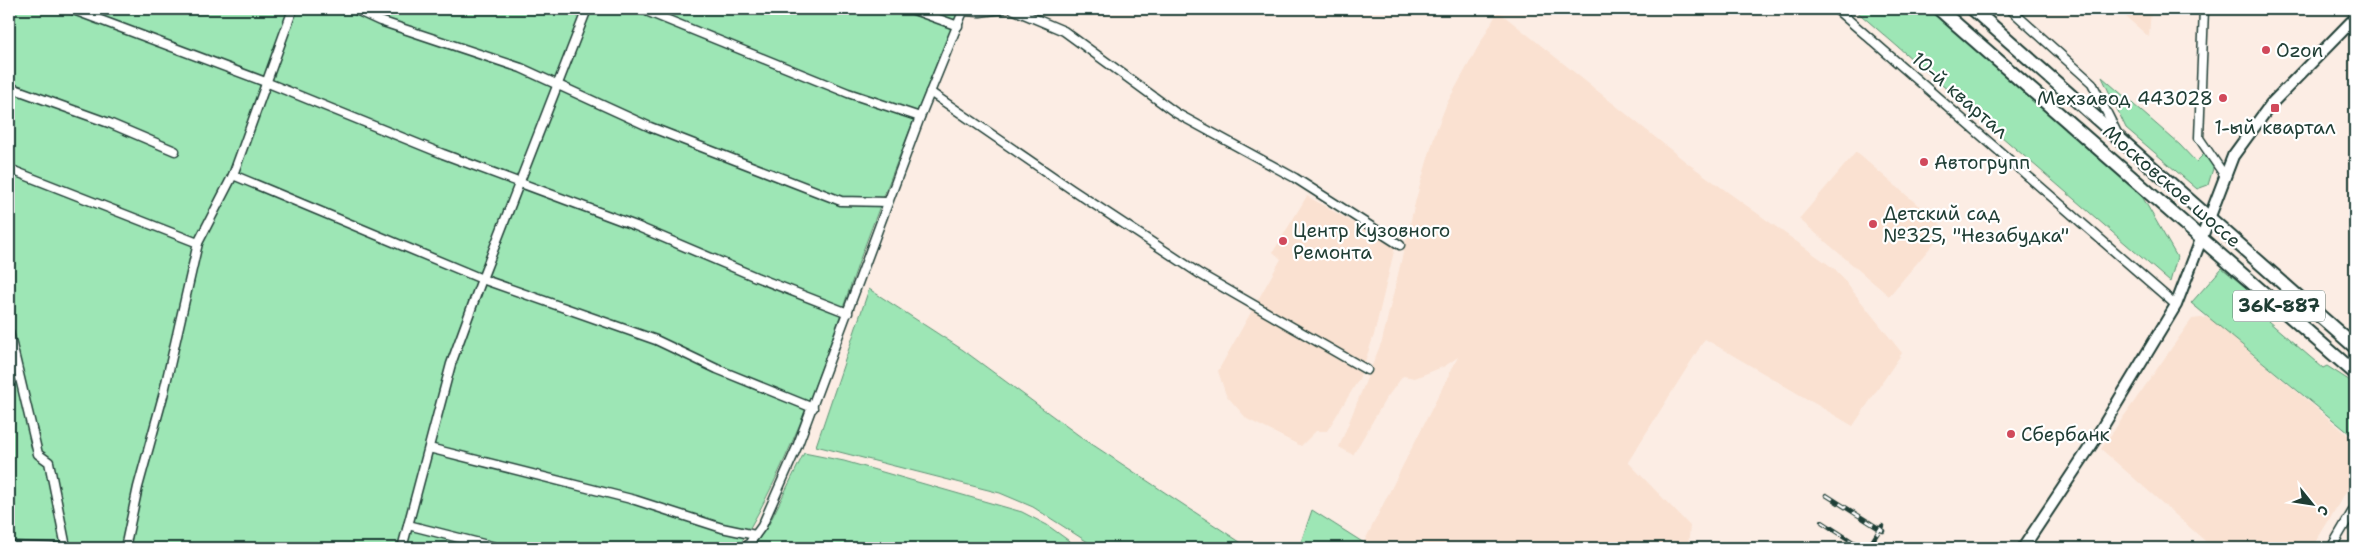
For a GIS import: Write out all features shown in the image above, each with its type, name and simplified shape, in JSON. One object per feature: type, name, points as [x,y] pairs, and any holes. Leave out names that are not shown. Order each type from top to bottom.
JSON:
[{"type":"main road","name":"Московское шоссе","points":[[1939,9],[2203,238],[2355,373]]},
{"type":"main road","name":"Московское шоссе","points":[[1973,9],[2355,346]]},
{"type":"street","points":[[72,9],[636,226],[756,277],[848,313]]},
{"type":"street","points":[[125,548],[138,486],[164,396],[198,243],[232,175],[268,83],[293,9]]},
{"type":"street","points":[[354,9],[380,22],[521,68],[650,127],[841,201],[888,202]]},
{"type":"street","points":[[402,548],[452,364],[482,278],[588,9]]},
{"type":"street","points":[[642,9],[848,93],[920,118]]},
{"type":"street","points":[[912,9],[958,26]]},
{"type":"street","points":[[746,548],[762,526],[813,408],[888,202],[963,10],[980,12],[1003,9]]},
{"type":"street","points":[[1012,9],[1064,31],[1176,113],[1295,178],[1400,245]]},
{"type":"street","name":"10-й квартал","points":[[1836,9],[2176,305]]},
{"type":"street","points":[[2010,9],[2092,83],[2121,139]]},
{"type":"street","points":[[2204,9],[2199,138],[2225,176]]},
{"type":"street","points":[[2023,548],[2094,441],[2176,305],[2233,156],[2256,122],[2355,18]]},
{"type":"street","points":[[9,87],[109,123],[175,151]]},
{"type":"street","points":[[930,92],[1071,190],[1200,274],[1367,370]]},
{"type":"street","points":[[9,169],[198,243]]},
{"type":"street","points":[[232,175],[482,278],[656,340],[717,369],[813,408]]},
{"type":"street","points":[[9,332],[38,454],[49,462],[69,548],[9,546]]},
{"type":"street","points":[[429,448],[635,500],[722,528],[755,534]]},
{"type":"street","points":[[2331,548],[2355,507]]},
{"type":"street","points":[[408,525],[499,548]]},
{"type":"shaded area","points":[[2117,9],[2151,9],[2149,37]]},
{"type":"shaded area","points":[[1498,11],[1686,162],[1836,270],[1902,353],[1853,426],[1705,339],[1628,462],[1690,526],[1688,548],[1361,548],[1458,357],[1445,366],[1415,378],[1403,376],[1385,400],[1353,455],[1339,447],[1382,341],[1416,199],[1436,131],[1447,103]]},
{"type":"shaded area","name":"Детский сад №325, \"Незабудка\"","points":[[1856,152],[1946,229],[1889,296],[1799,219]]},
{"type":"shaded area","points":[[1307,196],[1395,247],[1374,335],[1359,379],[1327,431],[1316,431],[1301,446],[1247,419],[1226,395],[1218,371],[1281,259],[1273,252]]},
{"type":"shaded area","points":[[2209,317],[2355,441],[2355,477],[2312,548],[2213,548],[2101,449],[2192,319]]},
{"type":"green space","points":[[9,9],[959,9],[884,196],[792,444],[758,514],[738,548],[9,548]]},
{"type":"green space","points":[[1854,9],[1940,9],[2129,174],[2177,257],[2170,282]]},
{"type":"green space","points":[[2102,77],[2180,145],[2196,162],[2207,151],[2215,162],[2208,185],[2197,189],[2126,128]]},
{"type":"green space","points":[[2222,268],[2256,296],[2271,315],[2268,321],[2323,368],[2327,366],[2355,384],[2355,438],[2191,303]]},
{"type":"green space","points":[[869,289],[963,350],[1081,437],[1249,548],[1097,548],[1033,507],[1000,493],[816,446]]},
{"type":"green space","points":[[804,453],[844,461],[1022,512],[1047,525],[1079,548],[753,548],[769,524]]},
{"type":"green space","points":[[1312,510],[1364,543],[1361,548],[1299,548]]},
{"type":"railway","points":[[1826,495],[1883,531]]},
{"type":"railway","points":[[1822,522],[1862,548]]},
{"type":"railway","points":[[1868,548],[1882,526]]},
{"type":"place","name":"Ozon","points":[[2266,50]]},
{"type":"place","name":"Мехзавод 443028","points":[[2223,98]]},
{"type":"place","name":"1-ый квартал","points":[[2275,108]]},
{"type":"place","name":"Автогрупп","points":[[1924,162]]},
{"type":"place","name":"Детский сад №325, \"Незабудка\"","points":[[1873,224]]},
{"type":"place","name":"Центр Кузовного Ремонта","points":[[1283,241]]},
{"type":"place","name":"Сбербанк","points":[[2011,434]]}]
